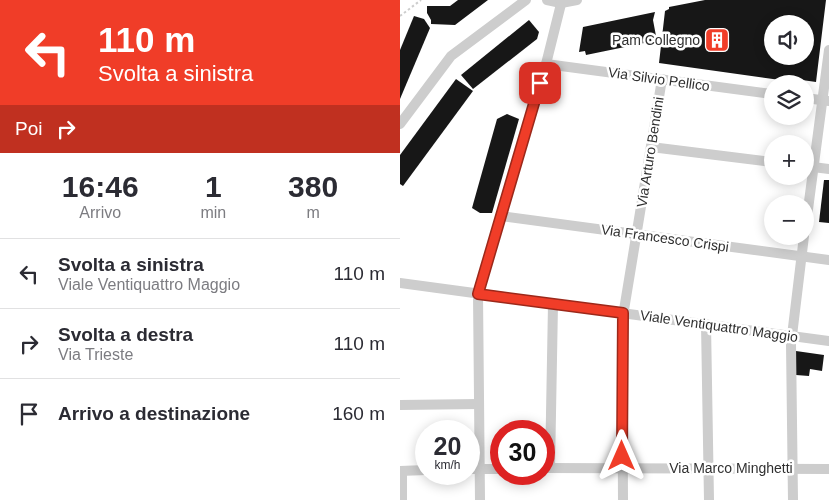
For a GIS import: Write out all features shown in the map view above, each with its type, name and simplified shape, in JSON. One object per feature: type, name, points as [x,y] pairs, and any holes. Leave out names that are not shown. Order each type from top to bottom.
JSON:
[{"type":"street","points":[[400,124],[451,56],[526,0]]},
{"type":"street","points":[[547,0],[562,2],[577,0]]},
{"type":"street","points":[[478,420],[478,294],[546,64],[562,2]]},
{"type":"street","points":[[814,148],[826,101],[829,50]]},
{"type":"street","name":"Via Silvio Pellico","points":[[546,64],[764,93]]},
{"type":"street","name":"Via Arturo Bendini","points":[[623,500],[623,313],[662,79]]},
{"type":"street","points":[[651,147],[764,161]]},
{"type":"street","points":[[814,168],[829,169]]},
{"type":"street","name":"Via Francesco Crispi","points":[[501,216],[829,260]]},
{"type":"street","points":[[793,500],[791,336],[803,245]]},
{"type":"street","name":"Viale Ventiquattro Maggio","points":[[400,283],[829,341]]},
{"type":"street","points":[[549,420],[553,304]]},
{"type":"street","points":[[706,324],[709,500]]},
{"type":"street","points":[[400,405],[479,404]]},
{"type":"street","name":"Via Marco Minghetti","points":[[555,468],[829,468]]},
{"type":"street","points":[[402,500],[401,470],[415,470]]},
{"type":"street","points":[[477,485],[480,500]]},
{"type":"path","points":[[400,16],[421,0]]},
{"type":"building","points":[[458,0],[488,0],[455,25],[431,24],[427,13],[427,6],[450,6]]},
{"type":"building","name":"Pam Collegno","points":[[705,0],[826,0],[816,82],[814,82],[814,75],[764,75],[764,78],[659,63],[665,11],[669,7]]},
{"type":"building","points":[[655,12],[653,20],[656,36],[653,36],[654,41],[586,55],[585,51],[579,52],[583,27]]},
{"type":"building","points":[[414,16],[424,19],[430,28],[400,99],[400,50]]},
{"type":"building","points":[[529,20],[539,32],[537,39],[473,89],[461,75]]},
{"type":"building","points":[[456,79],[473,91],[403,186],[400,184],[400,155]]},
{"type":"building","points":[[507,114],[519,119],[492,213],[480,213],[472,208],[497,119]]},
{"type":"building","points":[[824,180],[829,180],[829,223],[819,222]]},
{"type":"building","points":[[796,351],[824,355],[822,371],[810,369],[809,376],[796,375]]},
{"type":"place","name":"Pam Collegno","points":[[717,40]]},
{"type":"route","points":[[540,83],[478,294],[623,313],[622,456]]}]
